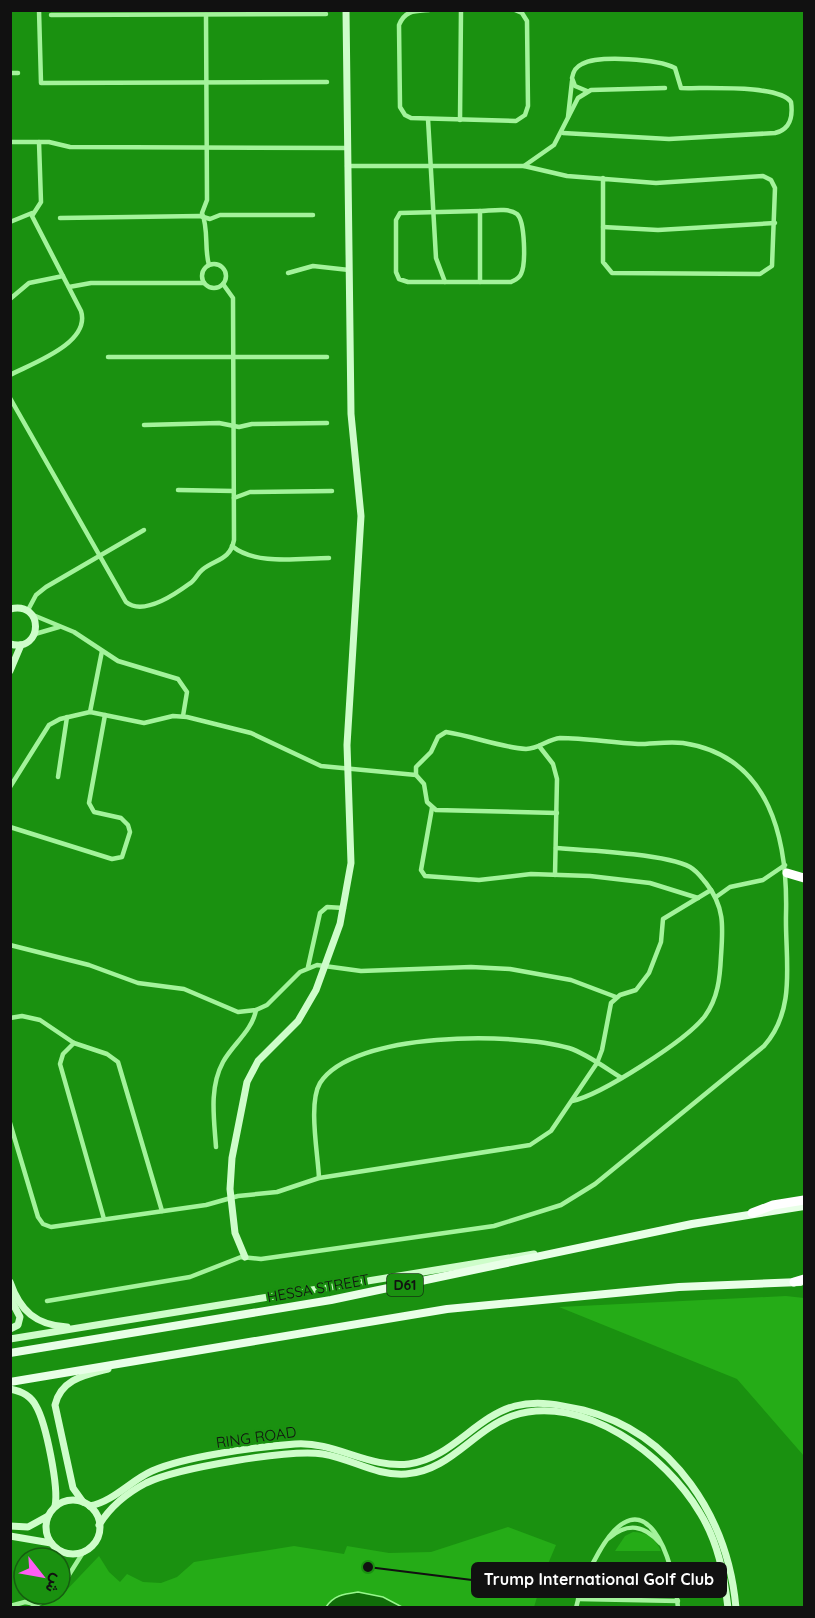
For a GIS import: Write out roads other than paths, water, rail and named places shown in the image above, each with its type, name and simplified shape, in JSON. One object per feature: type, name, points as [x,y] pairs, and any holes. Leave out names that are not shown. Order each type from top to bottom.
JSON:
[{"type":"highway","points":[[786,869],[804,878]]},
{"type":"highway","points":[[752,1213],[773,1205],[803,1205]]},
{"type":"highway","points":[[794,1282],[804,1280]]},
{"type":"main road","name":"HESSA STREET","points":[[10,1353],[341,1298],[752,1213]]},
{"type":"main road","points":[[794,1282],[804,1288]]},
{"type":"main road","name":"D61","points":[[10,1382],[447,1309],[679,1287],[794,1282]]},
{"type":"street","points":[[39,10],[40,83],[327,82]]},
{"type":"street","points":[[245,1257],[235,1233],[231,1198],[232,1158],[250,1075],[263,1054],[303,1013],[327,965],[344,908],[351,863],[348,730],[361,530],[351,414],[346,10]]},
{"type":"street","points":[[429,10],[409,12],[402,18],[399,28],[401,110],[411,118],[516,121],[526,112],[527,21],[516,10]]},
{"type":"street","points":[[460,120],[461,10]]},
{"type":"street","points":[[51,15],[326,14]]},
{"type":"street","points":[[206,15],[207,200],[202,212],[209,265]]},
{"type":"street","points":[[563,133],[657,139],[775,133],[784,129],[791,117],[791,102],[784,95],[737,90],[681,88],[675,68],[653,62],[619,60],[585,62],[574,71],[568,121]]},
{"type":"street","points":[[10,73],[18,73]]},
{"type":"street","points":[[572,81],[578,88],[587,91],[665,88]]},
{"type":"street","points":[[524,166],[549,150],[563,133],[578,98],[587,91]]},
{"type":"street","points":[[428,118],[436,258],[445,282]]},
{"type":"street","points":[[10,142],[39,142],[70,147],[347,148]]},
{"type":"street","points":[[10,222],[32,213],[41,202],[39,142]]},
{"type":"street","points":[[347,166],[524,166],[567,176],[603,178],[665,183],[763,176],[774,185],[775,223],[773,262],[770,269],[760,274],[612,273],[603,262],[603,178]]},
{"type":"street","points":[[434,211],[513,212],[520,217],[523,225],[523,268],[519,277],[510,282],[405,282],[396,274],[397,217],[405,212],[434,211]]},
{"type":"street","points":[[480,211],[480,282]]},
{"type":"street","points":[[10,375],[73,341],[79,334],[83,316],[32,213]]},
{"type":"street","points":[[60,218],[313,215]]},
{"type":"street","points":[[603,227],[658,230],[775,223]]},
{"type":"street","points":[[204,283],[203,271],[209,265]]},
{"type":"street","points":[[69,287],[91,283],[204,283],[213,288],[223,284],[225,278],[223,269],[209,265]]},
{"type":"street","points":[[288,273],[314,266],[349,270]]},
{"type":"street","points":[[10,299],[29,283],[63,276]]},
{"type":"street","points":[[10,398],[129,605],[140,608],[189,584],[203,569],[225,558],[232,546],[235,426],[232,298],[223,284]]},
{"type":"street","points":[[108,357],[327,357]]},
{"type":"street","points":[[144,425],[219,423],[235,426],[327,423]]},
{"type":"street","points":[[178,490],[234,491]]},
{"type":"street","points":[[234,498],[250,492],[332,491]]},
{"type":"street","points":[[10,644],[21,645],[28,642],[35,634],[37,624],[31,613],[36,596],[46,587],[144,530]]},
{"type":"street","points":[[232,546],[241,553],[256,557],[329,558]]},
{"type":"street","points":[[12,607],[81,635],[124,664],[164,673],[182,681],[188,696],[183,716]]},
{"type":"street","points":[[35,634],[62,627]]},
{"type":"street","points":[[10,671],[21,645]]},
{"type":"street","points":[[90,712],[102,651]]},
{"type":"street","points":[[10,787],[46,729],[56,720],[90,712],[144,723],[183,716],[251,733],[308,761],[348,770],[416,775],[423,782],[426,800],[432,808],[441,811],[557,813]]},
{"type":"street","points":[[10,827],[112,859],[118,860],[124,855],[129,832],[127,822],[94,812],[89,803],[105,715]]},
{"type":"street","points":[[58,777],[67,717]]},
{"type":"street","points":[[47,1301],[190,1277],[245,1257],[261,1259],[494,1226],[561,1205],[589,1189],[759,1050],[773,1034],[783,1015],[787,996],[786,869],[774,818],[765,796],[743,771],[717,755],[695,746],[674,742],[637,744],[558,738],[539,746],[523,748],[444,733],[438,737],[429,755],[417,764],[416,775]]},
{"type":"street","points":[[539,746],[555,769],[557,813],[555,874]]},
{"type":"street","points":[[432,808],[421,870],[424,875],[479,880],[555,874],[650,883],[698,898]]},
{"type":"street","points":[[555,848],[678,862],[695,870],[716,897],[722,911],[724,927],[720,979],[712,1004],[705,1016],[686,1035],[592,1095],[572,1101]]},
{"type":"street","points":[[716,897],[730,887],[763,880],[786,869]]},
{"type":"street","points":[[10,1123],[38,1216],[43,1224],[54,1227],[206,1205],[231,1198],[277,1192],[320,1178],[530,1145],[550,1131],[597,1063],[602,1050],[610,1006],[616,997],[636,990],[649,973],[661,942],[663,919],[711,890]]},
{"type":"street","points":[[308,967],[320,913],[327,907],[344,908]]},
{"type":"street","points":[[10,945],[89,965],[138,983],[184,988],[232,1011],[256,1010],[272,1002],[296,975],[308,967],[327,965],[361,971],[471,967],[510,969],[571,980],[616,997]]},
{"type":"street","points":[[216,1147],[213,1099],[218,1076],[224,1061],[251,1025],[256,1010]]},
{"type":"street","points":[[10,1018],[28,1016],[40,1020],[74,1043],[110,1055],[120,1066],[162,1211]]},
{"type":"street","points":[[320,1178],[316,1095],[324,1078],[347,1059],[415,1043],[473,1037],[564,1047],[620,1077]]},
{"type":"street","points":[[74,1043],[63,1054],[60,1064],[104,1220]]},
{"type":"street","points":[[10,1339],[528,1255],[554,1254]]},
{"type":"street","points":[[10,1282],[18,1302],[34,1319],[50,1325],[81,1328]]},
{"type":"street","points":[[10,1298],[20,1317],[18,1325],[10,1329]]},
{"type":"street","points":[[72,1571],[84,1551],[96,1541],[99,1525],[86,1504],[74,1492],[55,1405],[63,1387],[74,1379],[116,1366]]},
{"type":"street","points":[[10,1389],[21,1392],[36,1405],[57,1492],[55,1506]]},
{"type":"street","name":"RING ROAD","points":[[86,1504],[107,1500],[140,1477],[166,1466],[294,1444],[325,1445],[380,1464],[414,1463],[451,1447],[481,1422],[503,1410],[536,1403],[556,1405],[589,1412],[623,1426],[651,1444],[684,1475],[702,1499],[719,1529],[732,1571],[736,1608]]},
{"type":"street","name":"RING ROAD","points":[[99,1525],[111,1509],[127,1496],[146,1484],[177,1473],[268,1456],[310,1452],[338,1457],[378,1472],[410,1474],[446,1461],[496,1423],[523,1414],[550,1412],[586,1420],[627,1438],[645,1450],[678,1481],[696,1505],[710,1532],[723,1572],[728,1608]]},
{"type":"street","points":[[44,1431],[50,1426],[59,1428]]},
{"type":"street","points":[[49,1453],[55,1457],[64,1453]]},
{"type":"street","points":[[53,1545],[45,1526],[55,1506],[64,1501],[86,1504]]},
{"type":"street","points":[[10,1526],[28,1527],[48,1516]]},
{"type":"street","points":[[576,1608],[605,1542],[622,1529],[636,1527],[650,1533],[662,1545],[672,1571],[678,1608]]},
{"type":"street","points":[[10,1536],[53,1545],[68,1554],[84,1551]]},
{"type":"street","points":[[578,1599],[678,1601]]},
{"type":"place","name":"Trump International Golf Club","points":[[368,1567]]}]
